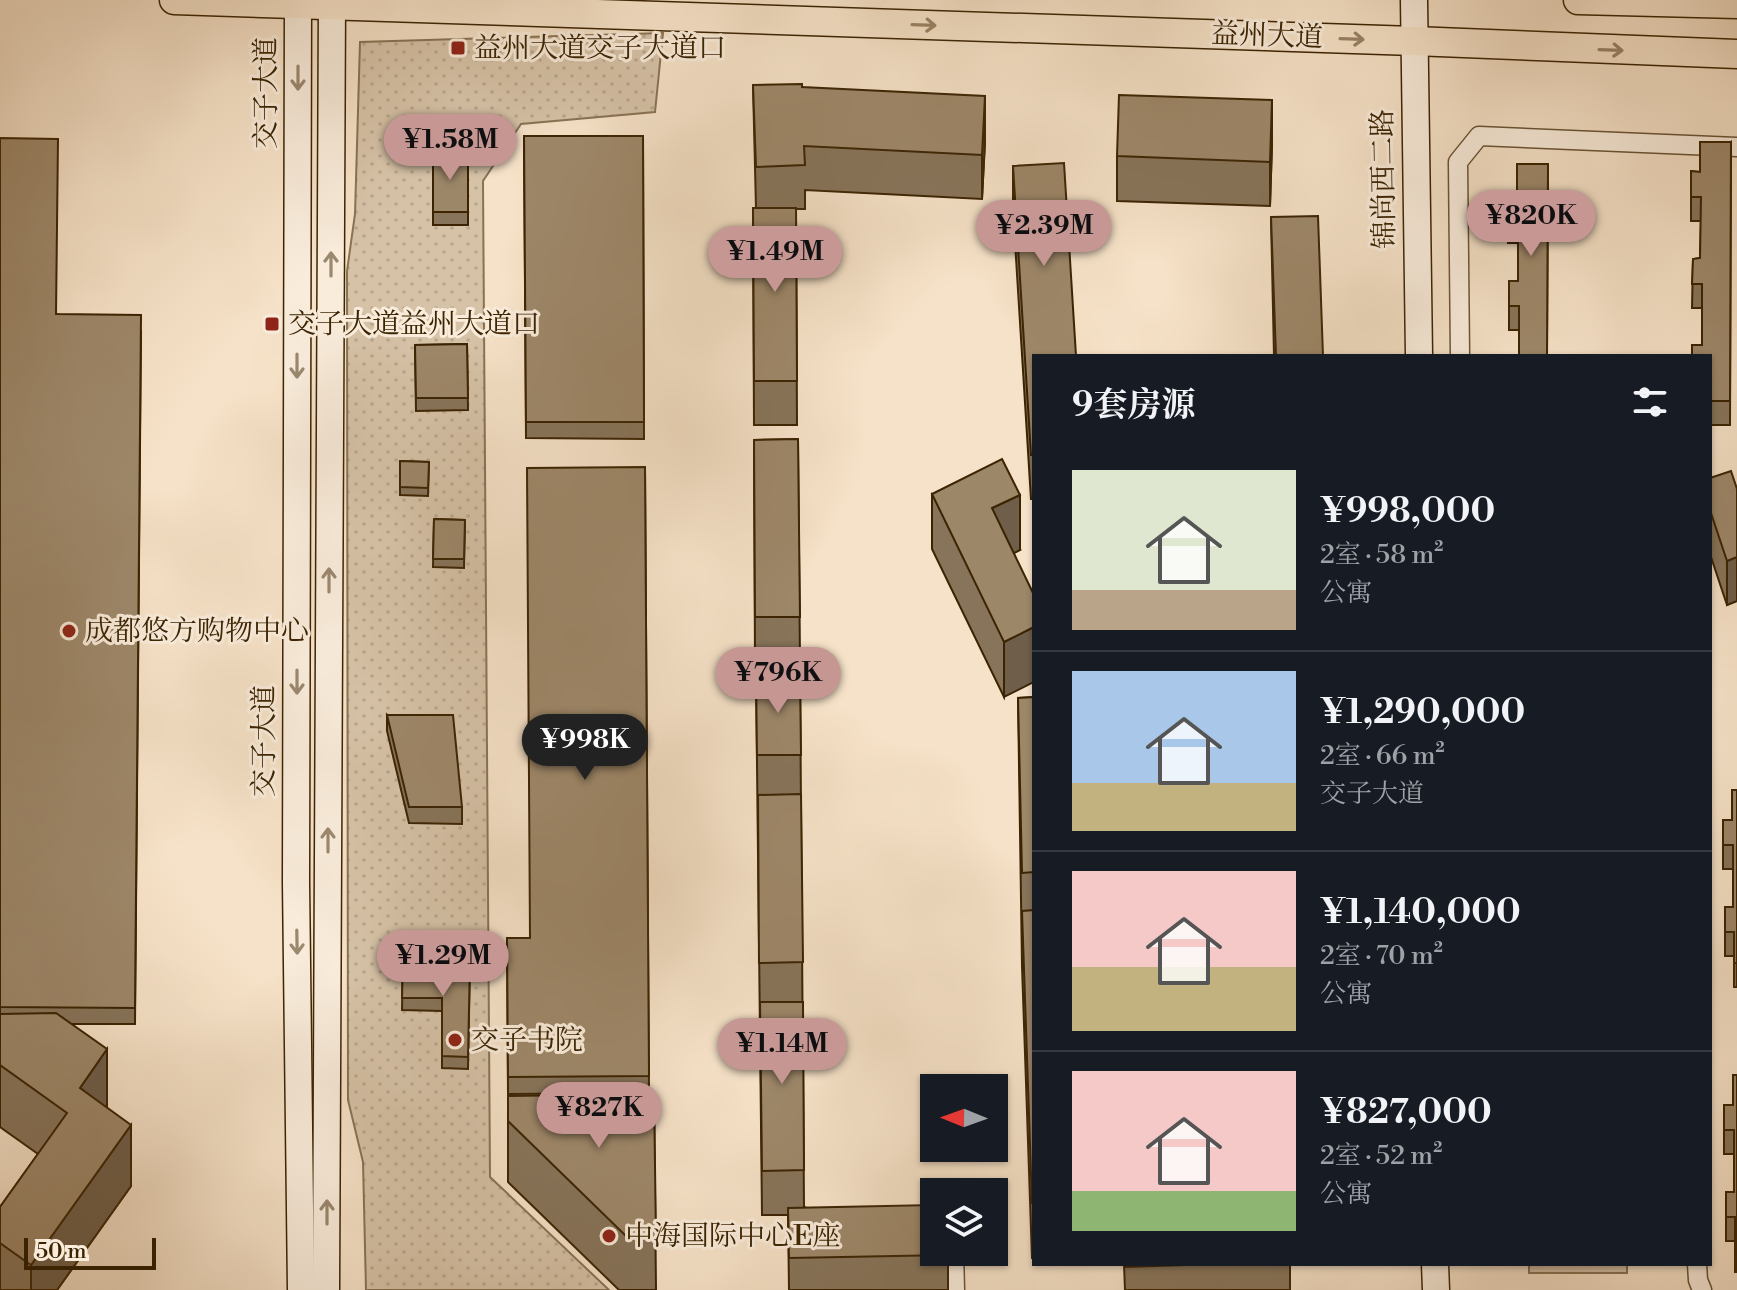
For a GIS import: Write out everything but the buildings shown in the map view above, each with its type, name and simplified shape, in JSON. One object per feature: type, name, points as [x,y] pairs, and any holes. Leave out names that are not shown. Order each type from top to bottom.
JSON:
[{"type":"main road","name":"益州大道","points":[[174,0],[1737,54]]},
{"type":"main road","name":"锦尚西二路","points":[[1414,0],[1419,354]]},
{"type":"main road","points":[[1578,0],[1737,4]]},
{"type":"main road","name":"交子大道","points":[[298,2],[296,883],[301,1290]]},
{"type":"main road","points":[[326,1290],[332,4]]},
{"type":"main road","points":[[1435,1266],[1436,1290]]},
{"type":"street","points":[[1460,354],[1458,162],[1479,136],[1737,147]]},
{"type":"street","points":[[954,1266],[955,1290]]},
{"type":"street","points":[[1697,1266],[1702,1290]]},
{"type":"shaded area","points":[[663,33],[655,112],[521,124],[483,181],[490,1177],[609,1290],[366,1290],[363,1162],[348,1100],[347,271],[355,214],[360,42]]},
{"type":"shaded area","points":[[1529,1266],[1627,1266],[1627,1273],[1529,1273]]},
{"type":"place","name":"益州大道交子大道口","points":[[458,48]]},
{"type":"place","name":"交子大道益州大道口","points":[[272,324]]},
{"type":"place","name":"成都悠方购物中心","points":[[69,631]]},
{"type":"place","name":"交子书院","points":[[455,1040]]},
{"type":"place","name":"中海国际中心E座","points":[[609,1236]]}]
